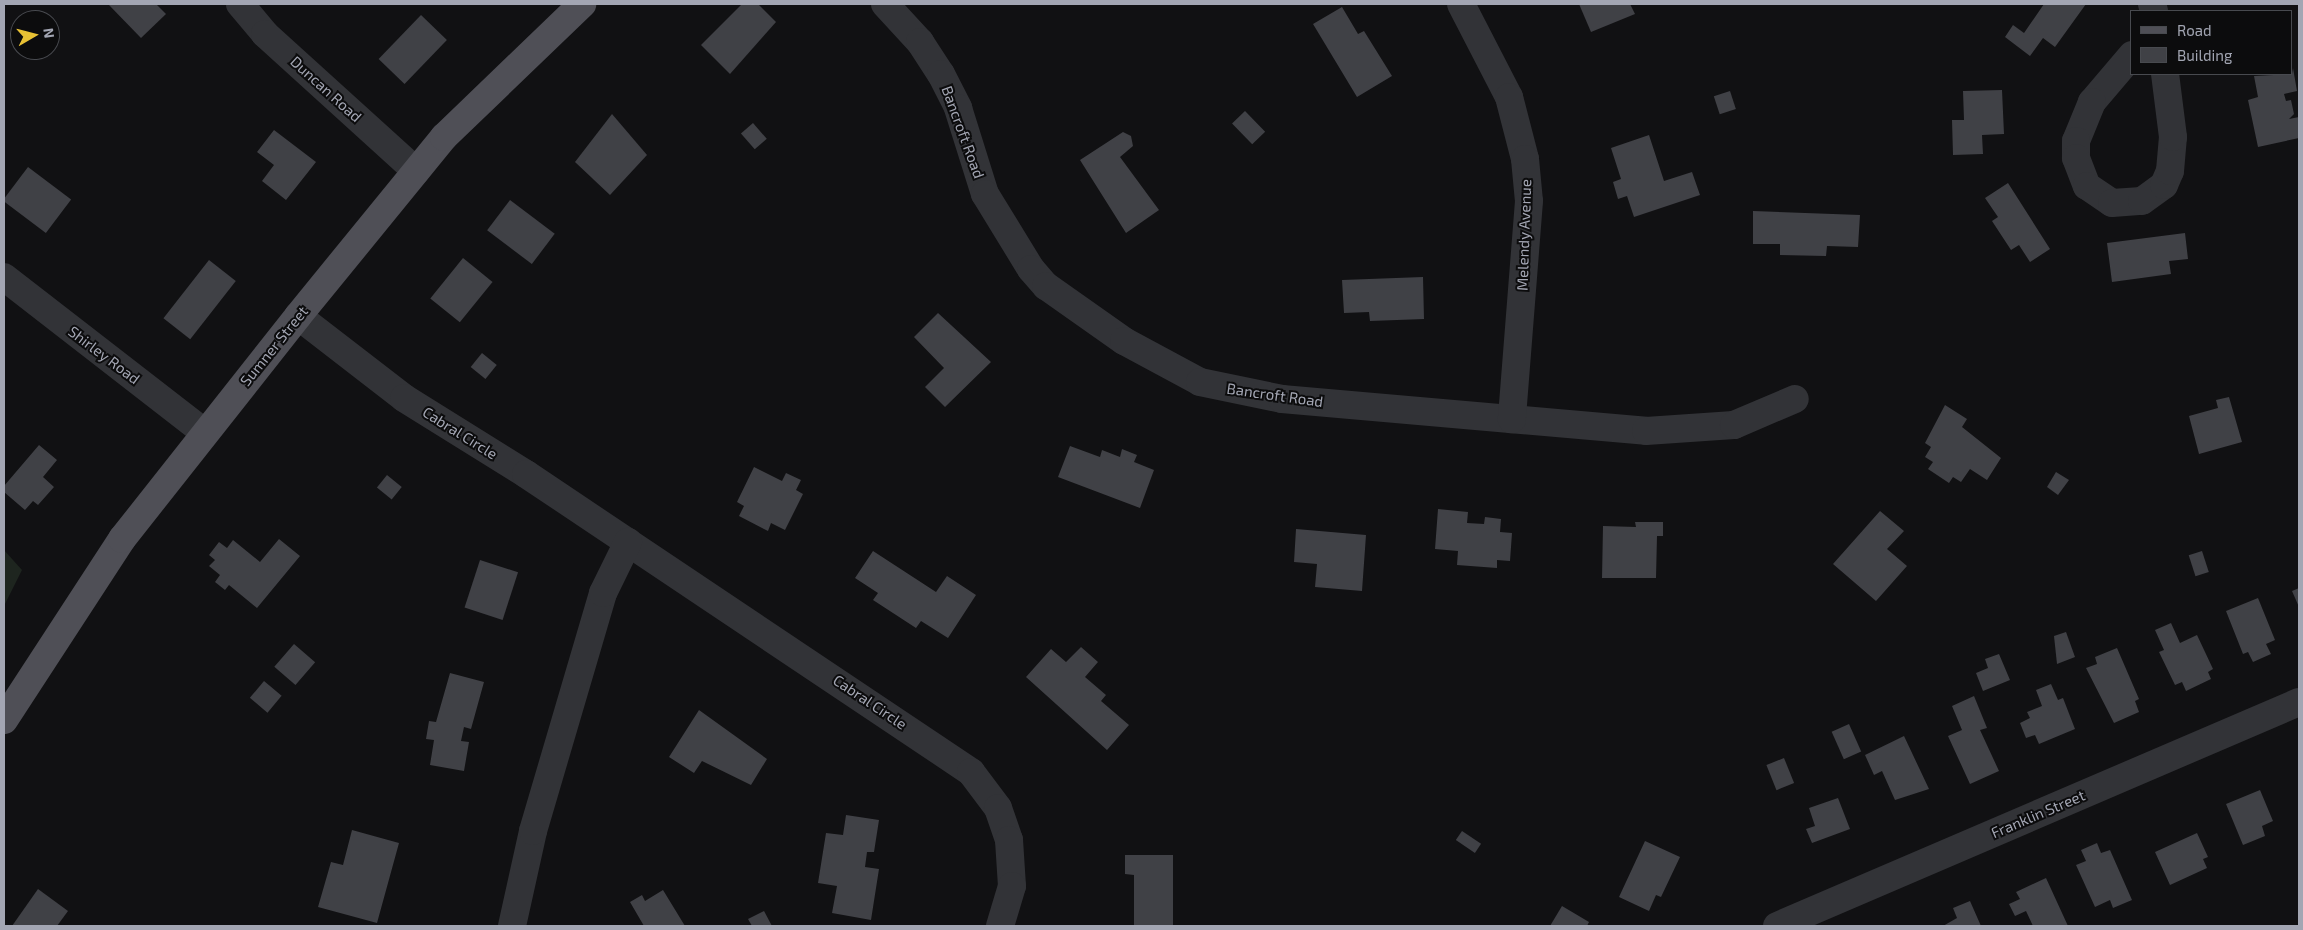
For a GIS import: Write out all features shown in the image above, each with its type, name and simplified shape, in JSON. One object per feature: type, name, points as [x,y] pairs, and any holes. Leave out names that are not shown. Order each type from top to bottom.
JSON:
[{"type":"main road","name":"Sumner Street","points":[[4,720],[122,539],[298,316],[416,171],[482,99],[582,4]]},
{"type":"street","name":"Duncan Road","points":[[240,4],[265,34],[416,171]]},
{"type":"street","name":"Bancroft Road","points":[[885,4],[920,42],[950,91],[985,194],[1018,252],[1046,286],[1124,341],[1200,382],[1237,392],[1512,419],[1699,431],[1758,419],[1795,399]]},
{"type":"street","name":"Melendy Avenue","points":[[1461,4],[1509,97],[1526,166],[1528,208],[1512,419]]},
{"type":"street","points":[[2130,57],[2092,102],[2076,141],[2083,180],[2112,203],[2142,201],[2164,185],[2170,171],[2173,137],[2165,75]]},
{"type":"street","name":"Shirley Road","points":[[4,277],[205,433]]},
{"type":"street","name":"Cabral Circle","points":[[298,316],[404,398],[628,542],[971,772],[998,808],[1009,840],[1012,886],[1000,926]]},
{"type":"street","points":[[512,926],[531,839],[601,603],[628,542]]},
{"type":"street","name":"Franklin Street","points":[[1776,926],[2299,702]]},
{"type":"shaded area","points":[[4,550],[22,570],[4,606]]},
{"type":"building","points":[[108,4],[156,4],[166,14],[141,38]]},
{"type":"building","points":[[742,4],[758,4],[776,22],[730,74],[701,45]]},
{"type":"building","points":[[1579,4],[1630,4],[1635,14],[1591,32]]},
{"type":"building","points":[[2044,4],[2086,4],[2055,47],[2043,38],[2030,56],[2005,37],[2013,25],[2024,33]]},
{"type":"building","points":[[1342,7],[1358,34],[1364,31],[1392,76],[1357,97],[1313,24]]},
{"type":"building","points":[[421,15],[447,40],[405,84],[379,59]]},
{"type":"building","points":[[2293,68],[2297,91],[2284,94],[2286,101],[2291,100],[2294,114],[2289,119],[2299,117],[2299,138],[2258,147],[2248,100],[2258,97],[2254,76],[2293,75]]},
{"type":"building","points":[[2002,90],[2004,134],[1982,135],[1983,154],[1953,155],[1952,120],[1964,120],[1963,91]]},
{"type":"building","points":[[1730,91],[1736,109],[1720,114],[1714,96]]},
{"type":"building","points":[[1245,111],[1265,132],[1252,144],[1232,124]]},
{"type":"building","points":[[612,114],[647,155],[610,195],[575,162]]},
{"type":"building","points":[[753,123],[767,139],[755,149],[741,133]]},
{"type":"building","points":[[274,130],[316,162],[286,200],[262,181],[274,165],[257,152]]},
{"type":"building","points":[[1123,132],[1131,136],[1133,146],[1120,157],[1159,210],[1126,233],[1080,160]]},
{"type":"building","points":[[1649,135],[1664,181],[1692,172],[1700,195],[1634,217],[1627,196],[1618,199],[1613,182],[1621,179],[1611,148]]},
{"type":"building","points":[[28,167],[71,199],[46,233],[4,202],[4,199]]},
{"type":"building","points":[[2008,183],[2050,249],[2030,262],[2019,245],[2011,250],[1992,221],[1998,217],[1985,198]]},
{"type":"building","points":[[510,200],[555,234],[532,264],[487,230]]},
{"type":"building","points":[[1753,211],[1860,215],[1858,247],[1827,246],[1826,256],[1780,255],[1780,244],[1753,244]]},
{"type":"building","points":[[2185,233],[2188,259],[2169,261],[2171,274],[2112,282],[2107,243]]},
{"type":"building","points":[[463,258],[493,282],[460,322],[430,298]]},
{"type":"building","points":[[209,260],[236,281],[190,339],[163,318]]},
{"type":"building","points":[[1423,277],[1424,319],[1370,321],[1369,312],[1344,313],[1342,280]]},
{"type":"building","points":[[938,313],[991,362],[945,407],[925,387],[944,368],[914,337]]},
{"type":"building","points":[[482,353],[497,365],[485,379],[471,367]]},
{"type":"building","points":[[2229,397],[2242,442],[2199,454],[2189,416],[2218,408],[2216,400]]},
{"type":"building","points":[[1945,405],[1967,419],[1962,427],[2001,458],[1987,480],[1970,469],[1961,482],[1953,477],[1949,483],[1928,469],[1933,462],[1925,457],[1931,447],[1925,443]]},
{"type":"building","points":[[39,445],[57,460],[43,477],[54,487],[38,505],[33,501],[25,510],[4,492],[4,486]]},
{"type":"building","points":[[1070,446],[1100,457],[1102,450],[1120,457],[1122,449],[1137,455],[1134,462],[1154,470],[1140,508],[1058,477]]},
{"type":"building","points":[[754,467],[782,481],[786,473],[801,480],[796,490],[803,494],[785,530],[771,523],[768,531],[739,516],[744,506],[737,502]]},
{"type":"building","points":[[2056,472],[2069,480],[2058,495],[2047,487]]},
{"type":"building","points":[[387,475],[402,487],[392,499],[377,487]]},
{"type":"building","points":[[1438,509],[1468,512],[1467,523],[1484,524],[1485,517],[1501,519],[1500,532],[1512,533],[1510,561],[1497,560],[1497,568],[1457,565],[1458,551],[1435,549]]},
{"type":"building","points":[[1880,511],[1904,531],[1887,549],[1907,566],[1876,601],[1833,564]]},
{"type":"building","points":[[1635,522],[1663,522],[1663,536],[1657,536],[1656,578],[1602,578],[1603,526],[1636,527]]},
{"type":"building","points":[[1296,529],[1366,535],[1362,591],[1315,587],[1317,564],[1294,562]]},
{"type":"building","points":[[279,539],[300,556],[257,608],[229,585],[225,590],[215,582],[220,575],[209,566],[215,560],[209,555],[219,542],[227,548],[233,540],[260,562]]},
{"type":"building","points":[[873,551],[936,592],[947,576],[976,595],[948,638],[921,621],[916,628],[873,600],[878,593],[855,578]]},
{"type":"building","points":[[2202,551],[2209,572],[2195,576],[2189,555]]},
{"type":"building","points":[[480,560],[518,572],[503,620],[465,608]]},
{"type":"building","points":[[2299,588],[2299,607],[2292,591]]},
{"type":"building","points":[[2258,598],[2275,640],[2266,644],[2271,654],[2253,662],[2248,652],[2243,654],[2226,611]]},
{"type":"building","points":[[2171,623],[2180,643],[2197,635],[2213,669],[2208,672],[2211,679],[2186,691],[2182,682],[2175,685],[2159,652],[2164,650],[2155,630]]},
{"type":"building","points":[[2066,632],[2075,657],[2057,664],[2054,636]]},
{"type":"building","points":[[294,644],[315,662],[295,685],[274,667]]},
{"type":"building","points":[[1081,647],[1098,662],[1085,677],[1106,695],[1101,701],[1129,725],[1107,750],[1026,677],[1051,649],[1066,662]]},
{"type":"building","points":[[2117,648],[2139,699],[2135,701],[2139,712],[2114,723],[2086,668],[2097,664],[2095,657]]},
{"type":"building","points":[[1999,654],[2010,680],[1983,691],[1976,673],[1988,668],[1985,659]]},
{"type":"building","points":[[450,673],[484,682],[471,729],[464,727],[461,741],[469,742],[464,771],[430,765],[434,740],[426,739],[429,721],[436,722]]},
{"type":"building","points":[[264,681],[282,696],[267,713],[250,698]]},
{"type":"building","points":[[2051,684],[2058,700],[2063,698],[2075,729],[2039,744],[2035,735],[2026,738],[2020,723],[2030,718],[2027,712],[2042,706],[2036,690]]},
{"type":"building","points":[[1974,696],[1987,728],[1980,730],[1999,771],[1970,784],[1948,736],[1962,730],[1952,706]]},
{"type":"building","points":[[699,710],[767,759],[751,785],[702,761],[694,773],[669,757]]},
{"type":"building","points":[[1849,724],[1861,751],[1844,759],[1832,732]]},
{"type":"building","points":[[1904,736],[1929,789],[1895,800],[1882,771],[1874,775],[1865,755]]},
{"type":"building","points":[[1784,758],[1794,783],[1776,790],[1766,765]]},
{"type":"building","points":[[2260,790],[2273,821],[2262,826],[2265,836],[2243,845],[2226,804]]},
{"type":"building","points":[[1838,798],[1850,829],[1812,843],[1806,829],[1815,826],[1809,808]]},
{"type":"building","points":[[846,815],[879,820],[874,852],[867,852],[865,867],[879,869],[871,920],[832,913],[837,886],[818,883],[826,833],[843,835]]},
{"type":"building","points":[[352,830],[399,843],[377,923],[318,907],[331,862],[343,865]]},
{"type":"building","points":[[1462,831],[1481,844],[1475,853],[1456,840]]},
{"type":"building","points":[[2197,833],[2208,857],[2203,859],[2207,868],[2170,885],[2155,852]]},
{"type":"building","points":[[1645,841],[1680,857],[1661,897],[1656,895],[1649,911],[1619,897]]},
{"type":"building","points":[[2097,843],[2101,853],[2110,850],[2132,900],[2113,908],[2110,900],[2095,907],[2076,865],[2086,861],[2081,850]]},
{"type":"building","points":[[1125,855],[1173,855],[1173,926],[1134,926],[1134,875],[1125,874]]},
{"type":"building","points":[[2046,878],[2068,926],[2033,926],[2026,911],[2015,916],[2009,904],[2020,899],[2016,892]]},
{"type":"building","points":[[38,889],[68,911],[57,926],[12,926]]},
{"type":"building","points":[[663,890],[685,926],[644,926],[630,902],[642,895],[645,901]]},
{"type":"building","points":[[1970,901],[1981,926],[1943,926],[1957,918],[1953,908]]},
{"type":"building","points":[[1562,906],[1589,922],[1587,926],[1550,926]]},
{"type":"building","points":[[764,911],[772,926],[752,926],[748,919]]}]
